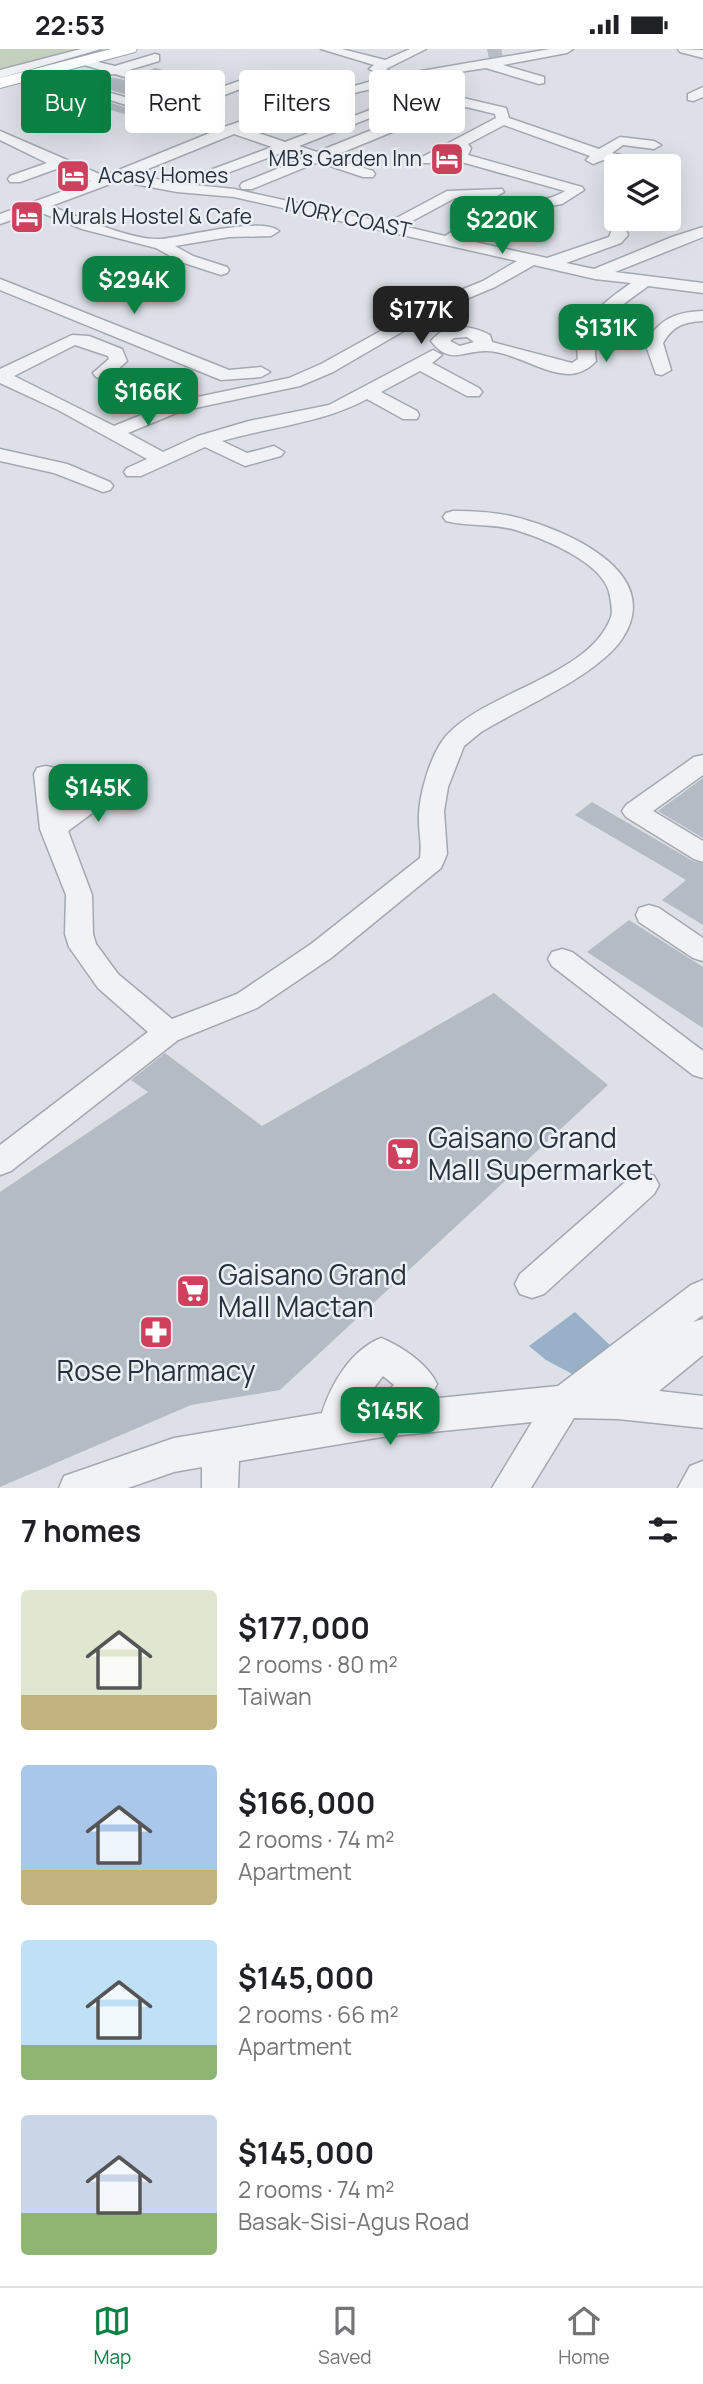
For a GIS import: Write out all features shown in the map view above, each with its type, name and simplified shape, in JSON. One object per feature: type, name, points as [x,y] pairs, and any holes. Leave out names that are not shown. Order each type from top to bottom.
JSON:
[{"type":"main road","points":[[0,83],[90,55],[129,49]]},
{"type":"street","points":[[327,49],[386,64]]},
{"type":"street","points":[[375,70],[420,49]]},
{"type":"street","points":[[440,70],[495,58],[528,58],[567,49]]},
{"type":"street","points":[[684,49],[703,54]]},
{"type":"street","points":[[0,74],[90,55],[110,70]]},
{"type":"street","points":[[111,71],[155,58]]},
{"type":"street","points":[[495,58],[538,80]]},
{"type":"street","points":[[111,71],[125,75]]},
{"type":"street","points":[[357,88],[369,85]]},
{"type":"street","points":[[357,88],[433,95],[495,108],[500,111],[503,120]]},
{"type":"street","points":[[194,181],[369,115]]},
{"type":"street","points":[[427,160],[503,120],[604,156]]},
{"type":"street","points":[[0,219],[39,207],[239,127]]},
{"type":"street","points":[[232,129],[368,174]]},
{"type":"street","points":[[247,187],[377,133]]},
{"type":"street","name":"IVORY COAST","points":[[0,135],[59,163],[111,178],[234,193],[595,274],[703,288]]},
{"type":"street","points":[[584,166],[620,141],[654,145]]},
{"type":"street","points":[[449,240],[496,211],[515,206],[554,204],[577,190],[463,158],[461,155],[465,152],[461,143]]},
{"type":"street","points":[[7,177],[59,163]]},
{"type":"street","points":[[7,177],[32,186]]},
{"type":"street","points":[[390,227],[452,194],[498,192]]},
{"type":"street","points":[[39,207],[134,241],[159,244],[229,232],[271,231]]},
{"type":"street","points":[[549,263],[615,240],[620,235],[619,231]]},
{"type":"street","points":[[595,274],[703,232]]},
{"type":"street","points":[[159,244],[187,259],[220,270]]},
{"type":"street","points":[[445,303],[489,284],[533,259]]},
{"type":"street","points":[[389,313],[466,351],[482,345],[519,353],[555,366],[577,367],[587,361],[584,346],[594,321],[643,282]]},
{"type":"street","points":[[0,284],[227,376],[265,372]]},
{"type":"street","points":[[662,370],[654,342],[663,327],[683,316],[703,316]]},
{"type":"street","points":[[115,432],[176,407],[294,382],[327,368],[411,322]]},
{"type":"street","points":[[0,376],[72,340],[83,340],[116,353],[118,361],[102,373],[176,407]]},
{"type":"street","points":[[134,472],[205,440],[256,425],[335,409],[420,364],[445,341]]},
{"type":"street","points":[[420,364],[473,392]]},
{"type":"street","points":[[0,376],[115,432],[162,459]]},
{"type":"street","points":[[367,392],[410,415]]},
{"type":"street","points":[[205,440],[245,460],[274,452]]},
{"type":"street","points":[[0,455],[60,468],[103,486]]},
{"type":"street","points":[[0,1162],[168,1032],[247,1001],[321,951],[432,862],[436,850],[432,832],[432,790],[454,742],[468,729],[551,682],[609,643],[621,618],[625,600],[613,575],[597,561],[526,524],[488,517],[453,517]]},
{"type":"street","points":[[698,773],[635,811],[703,853]]},
{"type":"street","points":[[46,774],[53,829],[79,895],[79,934],[83,947],[108,981],[168,1032]]},
{"type":"street","points":[[53,829],[97,797],[122,785]]},
{"type":"street","points":[[649,915],[703,951]]},
{"type":"street","points":[[562,959],[703,1067]]},
{"type":"street","points":[[532,1284],[643,1185]]},
{"type":"street","points":[[510,1488],[565,1402],[703,1295]]},
{"type":"street","points":[[618,1403],[703,1334]]},
{"type":"street","points":[[337,1427],[340,1407],[346,1393],[381,1354],[420,1384],[382,1420]]},
{"type":"street","points":[[77,1488],[174,1455],[382,1420],[565,1402],[618,1403],[703,1412]]},
{"type":"street","points":[[220,1488],[221,1447]]},
{"type":"street","points":[[696,1488],[703,1478]]},
{"type":"green space","points":[[0,49],[113,49],[31,70],[21,70],[21,73],[0,78]]},
{"type":"water","points":[[575,1312],[614,1349],[576,1376],[546,1360],[529,1346]]},
{"type":"building","points":[[111,78],[125,80],[125,94],[111,90]]},
{"type":"building","points":[[111,103],[125,107],[125,114],[111,110]]},
{"type":"building","points":[[703,778],[703,838],[658,811]]},
{"type":"building","points":[[592,802],[693,861],[703,864],[703,925],[662,900],[686,880],[575,815]]},
{"type":"building","points":[[629,920],[703,967],[703,1028],[587,952]]},
{"type":"building","name":"Gaisano Grand Mall Mactan","points":[[494,993],[608,1085],[280,1390],[191,1405],[0,1487],[0,1192],[148,1092],[131,1080],[165,1053],[262,1126]]},
{"type":"tunnel","points":[[488,54],[503,51]]},
{"type":"place","name":"MB's Garden Inn","points":[[447,159]]},
{"type":"place","name":"Acasy Homes","points":[[73,176]]},
{"type":"place","name":"Murals Hostel & Cafe","points":[[27,217]]},
{"type":"place","name":"Gaisano Grand Mall Supermarket","points":[[403,1154]]},
{"type":"place","name":"Gaisano Grand Mall Mactan","points":[[193,1291]]},
{"type":"place","name":"Rose Pharmacy","points":[[156,1332]]}]
